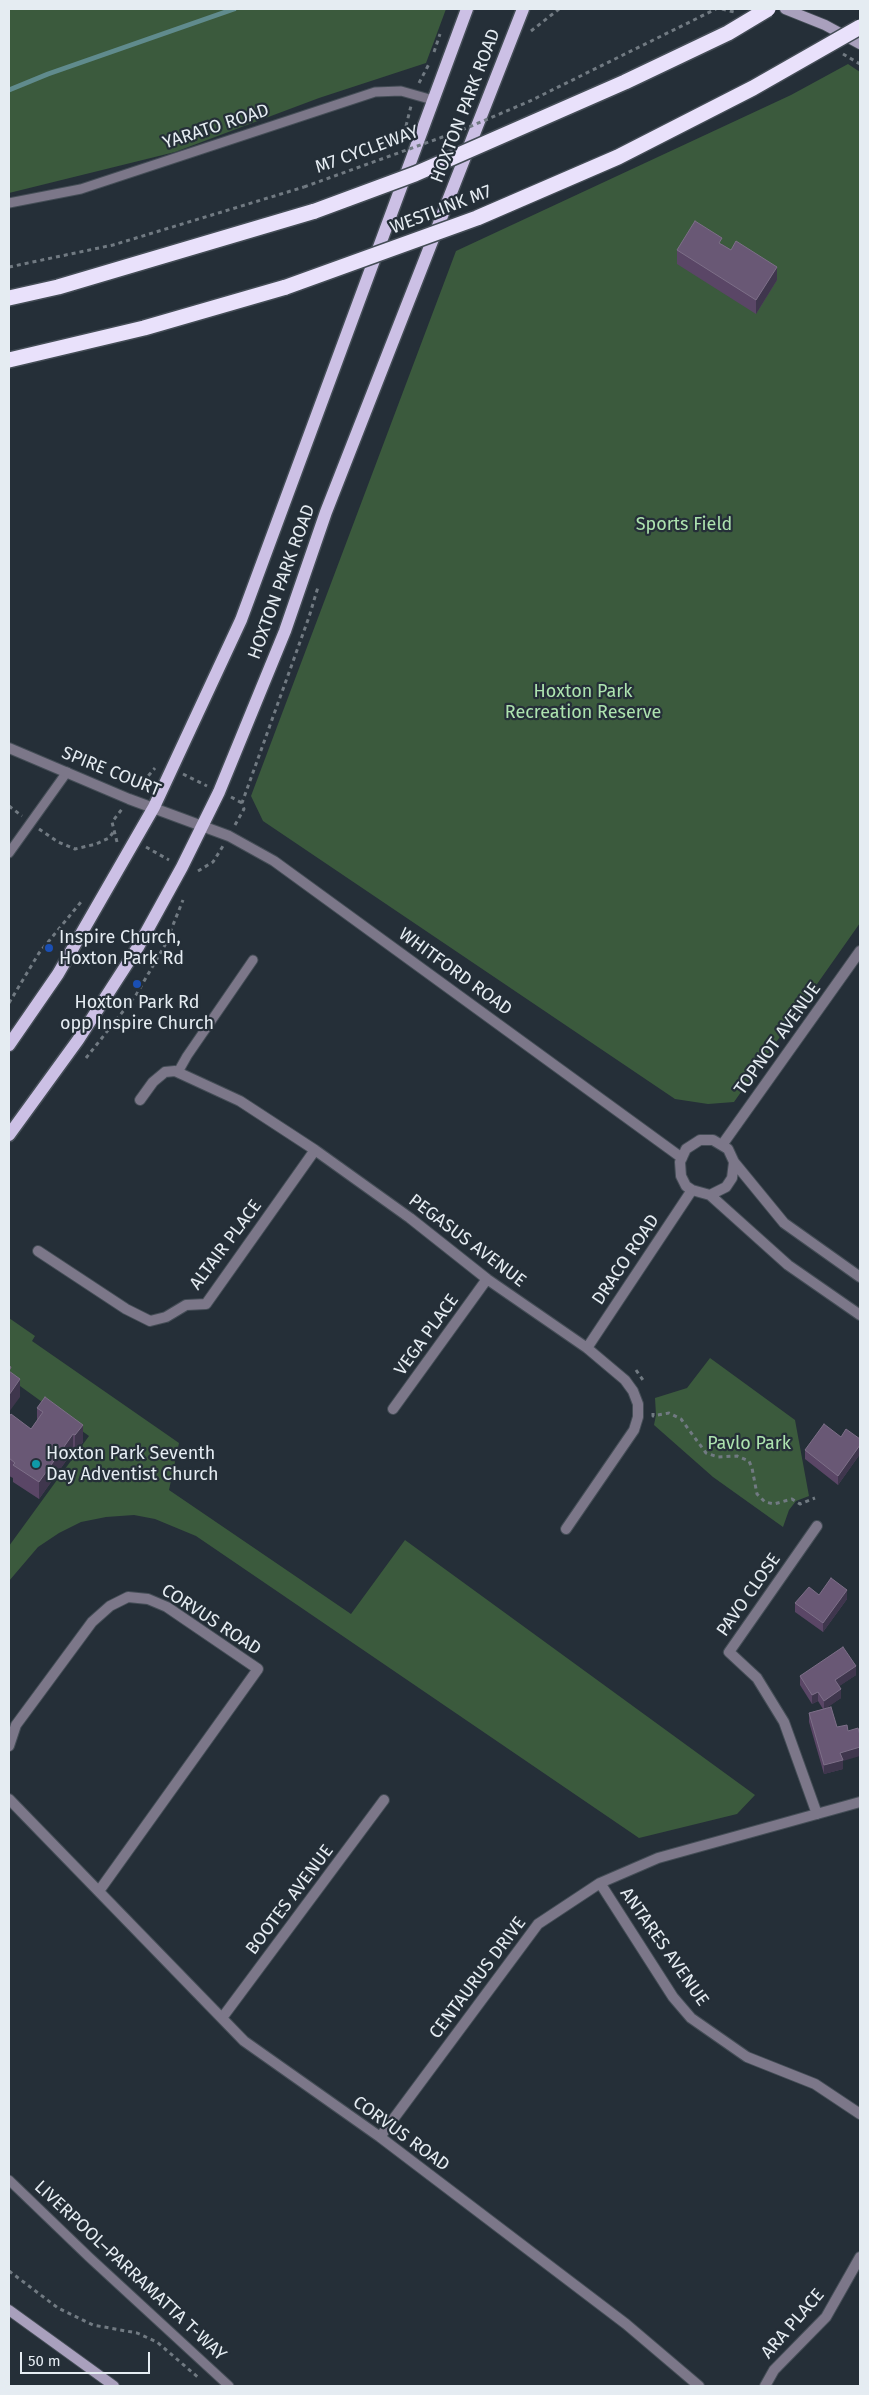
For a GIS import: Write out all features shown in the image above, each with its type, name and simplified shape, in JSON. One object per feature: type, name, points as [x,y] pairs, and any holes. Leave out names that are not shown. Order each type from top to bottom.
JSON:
[{"type":"highway","points":[[9,298],[58,287],[315,211],[415,174],[625,82],[728,33],[768,9]]},
{"type":"highway","name":"WESTLINK M7","points":[[9,360],[144,328],[286,287],[477,218],[618,157],[753,88],[860,27]]},
{"type":"main road","name":"HOXTON PARK ROAD","points":[[9,1045],[58,974],[154,807],[174,769],[245,611],[467,9]]},
{"type":"main road","name":"HOXTON PARK ROAD","points":[[9,1135],[54,1075],[138,947],[182,867],[219,792],[285,630],[326,512],[522,9]]},
{"type":"street","points":[[785,9],[825,25],[860,44]]},
{"type":"street","name":"SPIRE COURT","points":[[9,748],[122,796],[203,825]]},
{"type":"street","name":"WHITFORD ROAD","points":[[203,825],[229,836],[274,861],[682,1158]]},
{"type":"street","name":"TOPNOT AVENUE","points":[[722,1145],[860,951]]},
{"type":"street","points":[[140,1100],[153,1082],[165,1072],[178,1072]]},
{"type":"street","name":"PEGASUS AVENUE","points":[[178,1072],[240,1102],[314,1150],[410,1218],[487,1279],[587,1348],[634,1391],[638,1404],[638,1417],[626,1444],[566,1529]]},
{"type":"street","points":[[860,1277],[784,1223],[734,1162],[728,1149],[714,1140],[700,1140],[686,1149],[680,1162],[681,1176],[692,1190],[710,1195],[788,1265],[860,1315]]},
{"type":"street","name":"ALTAIR PLACE","points":[[38,1251],[126,1309],[150,1321],[166,1317],[186,1305],[206,1304],[314,1150]]},
{"type":"street","points":[[710,1195],[726,1188],[732,1178],[734,1162]]},
{"type":"street","name":"DRACO ROAD","points":[[587,1348],[692,1190]]},
{"type":"street","name":"VEGA PLACE","points":[[393,1409],[487,1279]]},
{"type":"street","name":"PAVO CLOSE","points":[[816,1814],[784,1722],[757,1678],[729,1652],[817,1526]]},
{"type":"street","name":"CORVUS ROAD","points":[[9,1746],[16,1725],[92,1622],[110,1606],[128,1597],[148,1599],[167,1607],[258,1669],[99,1891]]},
{"type":"street","name":"CORVUS ROAD","points":[[9,1799],[244,2041],[380,2137],[626,2324],[699,2386]]},
{"type":"street","name":"BOOTES AVENUE","points":[[222,2018],[384,1800]]},
{"type":"street","name":"CENTAURUS DRIVE","points":[[380,2137],[538,1924],[600,1883],[658,1858],[860,1802]]},
{"type":"street","name":"ANTARES AVENUE","points":[[600,1883],[673,1997],[691,2018],[718,2039],[747,2057],[815,2084],[860,2114]]},
{"type":"street","name":"ARA PLACE","points":[[765,2386],[774,2370],[826,2316],[860,2257]]},
{"type":"street","points":[[9,2310],[114,2386]]},
{"type":"lane","name":"YARATO ROAD","points":[[9,203],[81,189],[375,92],[401,91],[433,100]]},
{"type":"lane","points":[[9,853],[67,772]]},
{"type":"lane","points":[[178,1072],[253,960]]},
{"type":"lane","name":"LIVERPOOL–PARRAMATTA T-WAY","points":[[9,2180],[89,2257],[230,2386]]},
{"type":"path","points":[[531,31],[559,9]]},
{"type":"path","name":"M7 CYCLEWAY","points":[[9,267],[113,245],[304,187],[462,130],[522,104],[716,9]]},
{"type":"path","points":[[722,9],[740,13]]},
{"type":"path","points":[[527,39],[533,24]]},
{"type":"path","points":[[421,80],[429,65],[443,27]]},
{"type":"path","points":[[836,49],[860,64]]},
{"type":"path","points":[[493,124],[500,106]]},
{"type":"path","points":[[244,809],[242,803],[309,617],[319,581]]},
{"type":"path","points":[[174,769],[242,803]]},
{"type":"path","points":[[9,806],[58,842],[75,849],[96,844],[109,838],[115,830]]},
{"type":"path","points":[[112,822],[117,843],[113,851]]},
{"type":"path","points":[[115,830],[182,867]]},
{"type":"path","points":[[9,1003],[39,953],[85,897]]},
{"type":"path","points":[[628,1364],[642,1375],[648,1388]]},
{"type":"path","points":[[652,1408],[654,1416],[669,1413],[681,1419],[706,1453],[718,1457],[737,1456],[749,1461],[757,1494],[765,1502],[774,1504],[792,1498],[800,1504],[815,1498]]},
{"type":"path","points":[[9,2271],[58,2308],[93,2325],[137,2333],[157,2342],[201,2380]]},
{"type":"green space","points":[[9,9],[446,9],[426,63],[319,98],[175,152],[9,193]]},
{"type":"green space","name":"Hoxton Park Recreation Reserve","points":[[848,64],[860,72],[860,923],[734,1102],[708,1104],[675,1099],[263,821],[251,796],[456,251],[791,95]]},
{"type":"green space","points":[[9,1318],[35,1336],[32,1341],[179,1443],[169,1490],[351,1614],[405,1540],[755,1795],[737,1814],[639,1838],[196,1536],[155,1519],[134,1515],[106,1517],[81,1522],[59,1533],[38,1547],[9,1581],[9,1546],[89,1436],[9,1378]]},
{"type":"green space","name":"Pavlo Park","points":[[710,1358],[795,1420],[809,1496],[796,1501],[789,1510],[783,1527],[713,1477],[654,1425],[656,1415],[655,1398],[687,1388]]},
{"type":"building","points":[[695,221],[722,238],[719,243],[731,250],[736,241],[777,267],[756,300],[677,250]]},
{"type":"building","points":[[9,1371],[20,1379],[9,1395]]},
{"type":"building","name":"Hoxton Park Seventh Day Adventist Church","points":[[45,1397],[83,1425],[75,1435],[73,1434],[39,1482],[13,1465],[15,1463],[9,1458],[9,1417],[11,1414],[31,1429],[43,1412],[37,1408]]},
{"type":"building","points":[[824,1424],[841,1437],[846,1429],[860,1439],[860,1445],[838,1476],[805,1450]]},
{"type":"building","points":[[831,1578],[847,1590],[823,1623],[795,1603],[809,1587],[819,1595]]},
{"type":"building","points":[[843,1647],[856,1666],[835,1680],[841,1689],[824,1701],[818,1692],[812,1695],[800,1676]]},
{"type":"building","points":[[831,1707],[837,1727],[847,1725],[848,1731],[858,1728],[860,1747],[840,1753],[843,1760],[824,1765],[809,1713]]},
{"type":"waterway","points":[[9,90],[48,74],[234,9]]},
{"type":"place","name":"Inspire Church, Hoxton Park Rd","points":[[49,948]]},
{"type":"place","name":"Hoxton Park Rd opp Inspire Church","points":[[137,984]]},
{"type":"place","name":"Hoxton Park Seventh Day Adventist Church","points":[[36,1464]]},
{"type":"park label","name":"Sports Field","points":[[684,525]]}]
